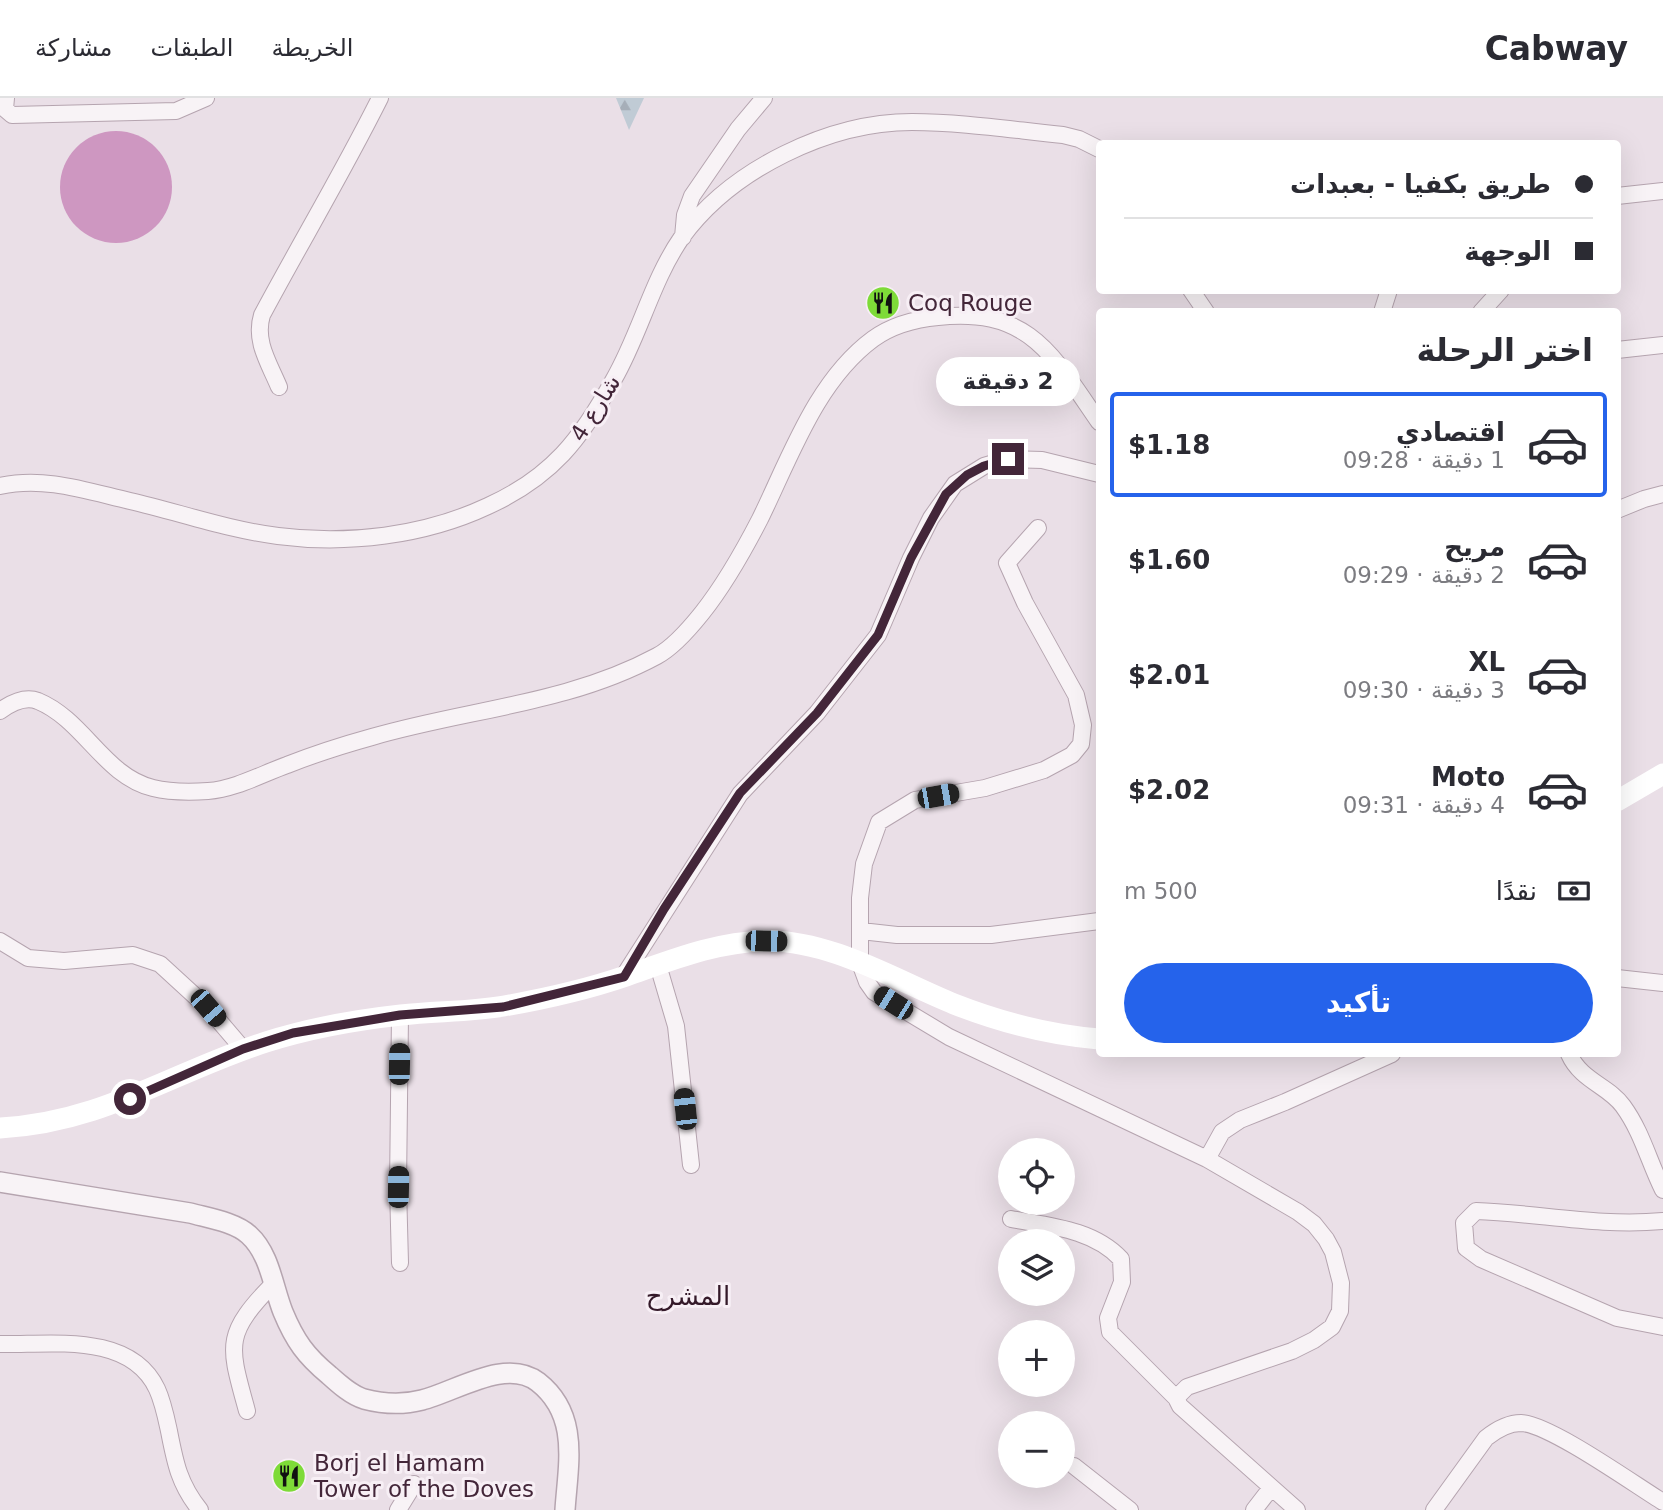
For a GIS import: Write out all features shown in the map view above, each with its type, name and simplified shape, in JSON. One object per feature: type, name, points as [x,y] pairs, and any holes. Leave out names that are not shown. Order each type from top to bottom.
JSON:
[{"type":"main road","points":[[1621,799],[1663,774]]},
{"type":"main road","points":[[0,1128],[31,1126],[72,1118],[130,1099],[243,1049],[303,1031],[400,1015],[503,1007],[624,977],[691,953],[734,943],[788,941],[860,963],[957,1005],[1038,1030],[1096,1040]]},
{"type":"street","points":[[6,98],[5,109],[12,115],[176,111],[206,98]]},
{"type":"street","points":[[279,387],[261,345],[258,328],[262,316],[323,202],[344,171],[380,98]]},
{"type":"street","points":[[682,237],[685,215],[692,196],[738,129],[764,98]]},
{"type":"street","name":"شارع 4","points":[[0,486],[16,482],[65,485],[276,536],[355,538],[452,521],[514,493],[540,477],[569,450],[590,422],[629,353],[661,275],[682,237],[718,200],[752,173],[801,146],[854,129],[911,122],[1063,135],[1096,148]]},
{"type":"street","points":[[1621,195],[1659,189]]},
{"type":"street","points":[[1485,308],[1497,294]]},
{"type":"street","points":[[0,711],[14,701],[36,700],[66,720],[124,775],[153,788],[210,791],[378,735],[541,699],[620,675],[663,653],[694,624],[725,583],[801,432],[825,392],[847,365],[873,339],[899,326],[928,318],[971,315],[989,317],[1010,324],[1037,340],[1062,368],[1096,418]]},
{"type":"street","points":[[1621,350],[1663,345]]},
{"type":"street","points":[[624,977],[664,909],[740,793],[817,713],[878,635],[911,558],[936,510],[955,484],[984,466],[1008,459],[1042,460],[1096,473]]},
{"type":"street","points":[[1621,508],[1663,495]]},
{"type":"street","points":[[1038,528],[1007,563],[1076,695],[1083,725],[1081,744],[1072,755],[1044,770],[985,788],[915,800],[879,822],[864,864],[860,898],[860,963],[874,992],[948,1037],[1207,1159],[1279,1200],[1314,1224],[1326,1239],[1338,1267],[1342,1296],[1340,1311],[1332,1327],[1292,1351],[1195,1383],[1181,1390],[1176,1398]]},
{"type":"street","points":[[861,931],[897,935],[991,934],[1096,921]]},
{"type":"street","points":[[0,941],[28,958],[64,961],[133,955],[160,964],[208,1008],[243,1049]]},
{"type":"street","points":[[657,965],[676,1026],[691,1165]]},
{"type":"street","points":[[1621,978],[1663,983]]},
{"type":"street","points":[[400,1015],[400,1263]]},
{"type":"street","points":[[1207,1159],[1222,1132],[1240,1119],[1385,1057]]},
{"type":"street","points":[[1570,1057],[1593,1083],[1622,1104],[1643,1140],[1663,1190]]},
{"type":"street","points":[[0,1182],[190,1213],[248,1234],[258,1247],[292,1332],[303,1352],[341,1385],[361,1398],[384,1403],[420,1401],[497,1374],[522,1375],[536,1380],[559,1404],[570,1439],[565,1510]]},
{"type":"street","points":[[1663,1221],[1635,1224],[1476,1212],[1464,1223],[1466,1248],[1481,1259],[1617,1318],[1663,1327]]},
{"type":"street","points":[[1011,1219],[1064,1229],[1093,1239],[1113,1250],[1121,1259],[1122,1282],[1108,1318],[1110,1332],[1176,1398],[1180,1406],[1297,1510]]},
{"type":"street","points":[[247,1411],[234,1363],[233,1341],[245,1317],[274,1283]]},
{"type":"street","points":[[0,1344],[91,1346],[111,1349],[129,1358],[144,1371],[156,1387],[179,1477],[187,1495],[200,1510]]},
{"type":"street","points":[[1434,1510],[1486,1438],[1496,1430],[1520,1423],[1545,1431],[1663,1502]]},
{"type":"street","points":[[1075,1467],[1130,1510]]},
{"type":"street","points":[[398,1510],[414,1484]]},
{"type":"street","points":[[1254,1510],[1271,1488]]},
{"type":"green space","points":[[616,98],[644,98],[629,130]]},
{"type":"shaded area","points":[[116,131],[137,135],[156,147],[168,166],[172,187],[168,208],[156,227],[137,239],[116,243],[95,239],[76,227],[64,208],[60,187],[64,166],[76,147],[95,135]]},
{"type":"place","name":"Coq Rouge","points":[[883,303]]},
{"type":"place","name":"Borj el Hamam Tower of the Doves","points":[[289,1476]]},
{"type":"district","name":"المشرح","points":[[688,1296]]},
{"type":"route","points":[[130,1099],[243,1049],[293,1033],[400,1015],[503,1007],[624,977],[664,909],[740,793],[817,713],[878,635],[911,558],[946,494],[967,475],[984,466],[1008,459]]}]
